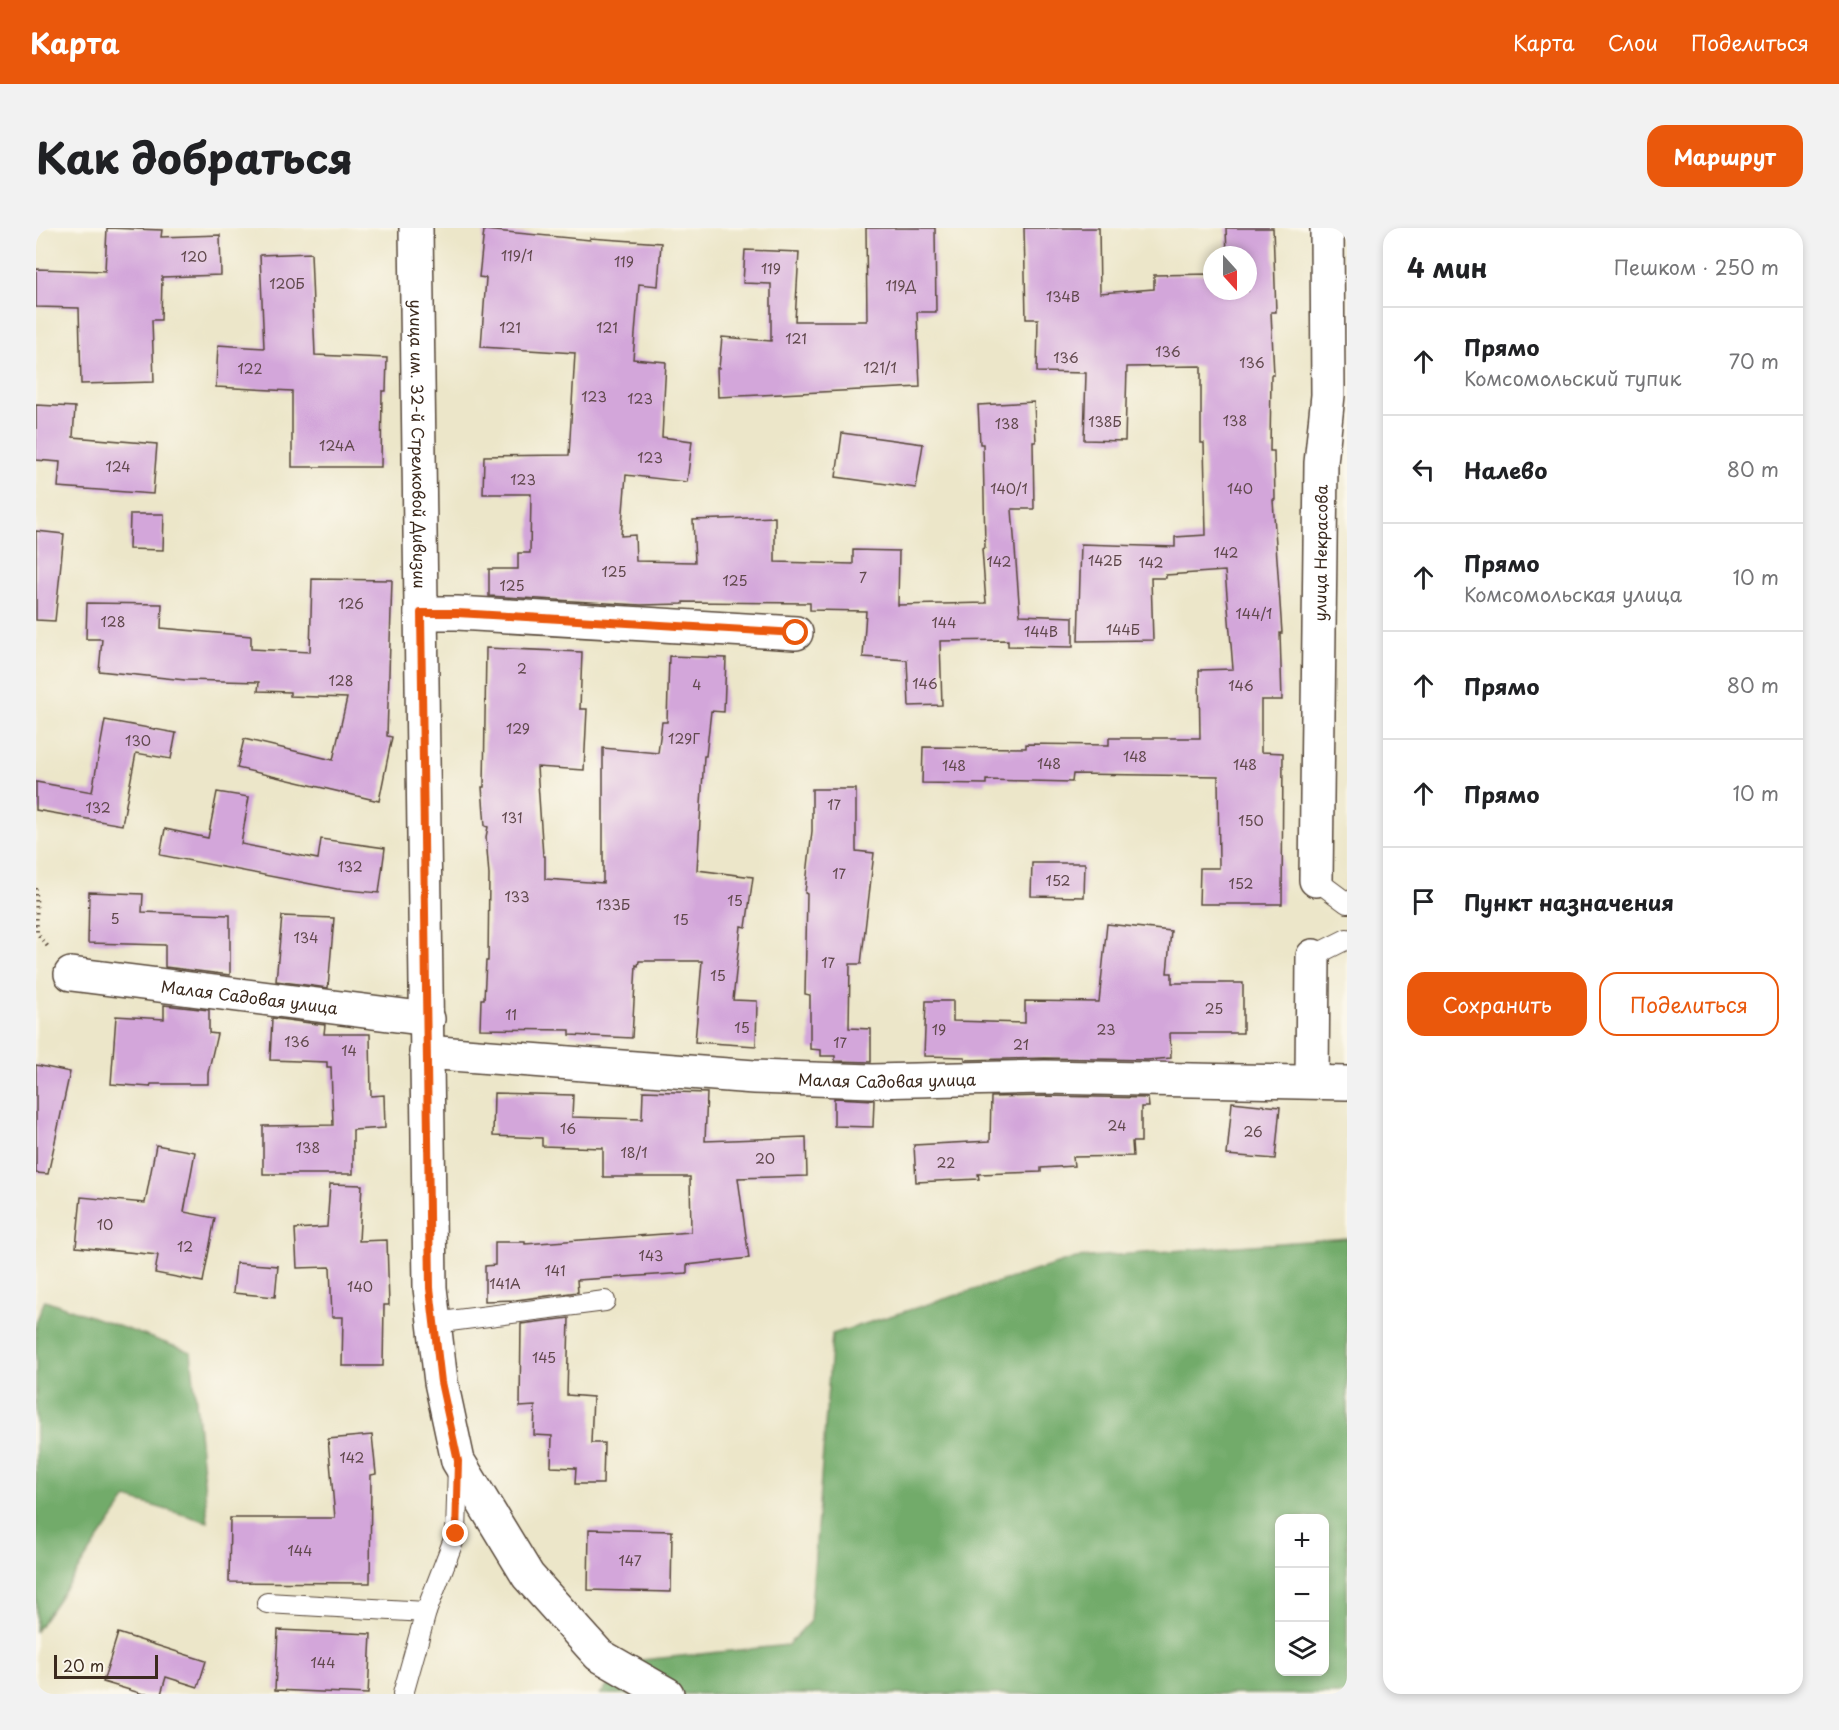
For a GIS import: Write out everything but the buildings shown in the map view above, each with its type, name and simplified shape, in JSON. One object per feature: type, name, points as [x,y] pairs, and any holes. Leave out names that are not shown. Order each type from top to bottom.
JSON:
[{"type":"street","name":"улица им. 32-й Стрелковой Дивизии","points":[[416,228],[428,1019],[426,1052]]},
{"type":"street","name":"улица Некрасова","points":[[1316,880],[1321,463],[1336,427],[1328,395],[1327,228]]},
{"type":"street","points":[[421,613],[457,613],[796,633]]},
{"type":"street","points":[[1312,1081],[1313,956]]},
{"type":"street","name":"Малая Садовая улица","points":[[71,974],[428,1019]]},
{"type":"street","points":[[426,1052],[430,1288],[441,1382],[458,1461],[528,1576],[599,1655],[667,1694]]},
{"type":"street","name":"Малая Садовая улица","points":[[426,1052],[754,1077],[872,1081],[1045,1077],[1347,1083]]},
{"type":"lane","points":[[1316,880],[1347,903]]},
{"type":"lane","points":[[1313,956],[1347,939]]},
{"type":"lane","points":[[434,1323],[605,1301]]},
{"type":"lane","points":[[403,1694],[426,1612],[456,1534],[458,1461]]},
{"type":"lane","points":[[267,1603],[426,1612]]},
{"type":"path","points":[[36,888],[37,933],[71,974]]},
{"type":"green space","points":[[1347,1238],[1347,1694],[600,1694],[632,1661],[788,1645],[810,1621],[832,1334],[1076,1258]]},
{"type":"green space","points":[[45,1300],[191,1352],[208,1522],[127,1498],[36,1631],[36,1322]]},
{"type":"route","points":[[456,1534],[458,1461],[441,1382],[430,1288],[421,613],[457,613],[796,633]]}]
